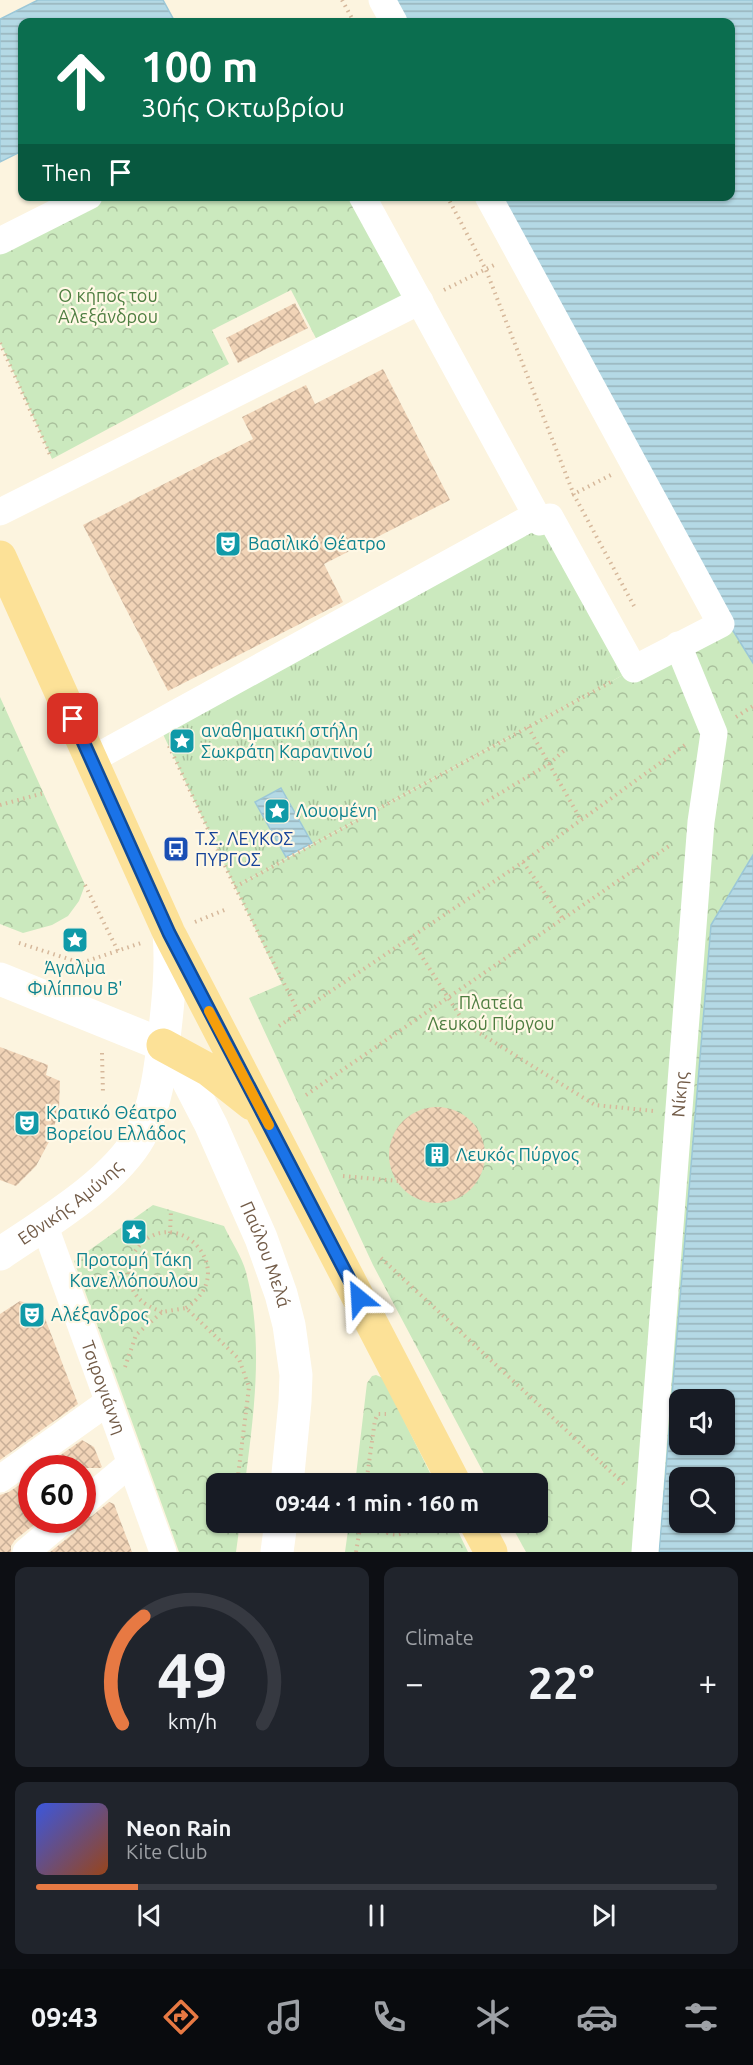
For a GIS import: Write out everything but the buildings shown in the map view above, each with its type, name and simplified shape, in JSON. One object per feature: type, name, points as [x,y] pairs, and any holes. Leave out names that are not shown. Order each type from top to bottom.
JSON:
[{"type":"main road","points":[[0,557],[169,933],[449,1473]]},
{"type":"main road","name":"Εθνικής Αμύνης","points":[[0,1254],[98,1183],[133,1147],[143,1129],[159,1076],[168,987],[169,933]]},
{"type":"main road","points":[[0,979],[163,1045],[209,1070],[264,1115]]},
{"type":"main road","name":"Παύλου Μελά","points":[[163,1045],[182,1069],[204,1110],[261,1238],[281,1293],[289,1325],[296,1375],[288,1473]]},
{"type":"main road","points":[[277,1552],[280,1533]]},
{"type":"main road","points":[[481,1533],[491,1552]]},
{"type":"street","points":[[382,0],[392,18]]},
{"type":"street","points":[[0,241],[79,201]]},
{"type":"street","points":[[365,201],[540,522],[550,517],[634,669],[721,624],[491,201]]},
{"type":"street","points":[[0,512],[420,301]]},
{"type":"street","points":[[91,760],[536,515]]},
{"type":"street","name":"Νίκης","points":[[645,1552],[702,822],[714,733],[678,645]]},
{"type":"street","name":"Τσιρογιάννη","points":[[44,1224],[163,1552]]},
{"type":"street","points":[[0,1479],[108,1402]]},
{"type":"street","points":[[96,1492],[130,1462]]},
{"type":"street","points":[[26,1552],[49,1533]]},
{"type":"path","points":[[342,0],[352,18]]},
{"type":"path","points":[[450,201],[486,270],[574,495],[639,615]]},
{"type":"path","points":[[420,301],[518,253]]},
{"type":"path","points":[[0,343],[62,481]]},
{"type":"path","points":[[536,515],[633,464]]},
{"type":"path","points":[[235,886],[634,669]]},
{"type":"path","points":[[158,724],[235,886],[299,1013]]},
{"type":"path","points":[[528,727],[581,820]]},
{"type":"path","points":[[279,1026],[523,862],[688,743],[688,754]]},
{"type":"path","points":[[482,804],[549,764],[567,749]]},
{"type":"path","points":[[0,805],[44,793]]},
{"type":"path","points":[[306,1095],[702,822]]},
{"type":"path","points":[[523,862],[563,919]]},
{"type":"path","points":[[19,943],[81,963],[118,951],[86,885]]},
{"type":"path","points":[[410,938],[465,1024],[595,1105],[678,1114]]},
{"type":"path","points":[[102,1042],[103,1094]]},
{"type":"path","points":[[343,1176],[398,1181]]},
{"type":"path","points":[[170,1233],[171,1210]]},
{"type":"path","points":[[124,1369],[136,1335],[162,1312],[186,1308],[197,1301],[204,1290],[208,1278],[208,1264],[203,1252],[195,1242],[183,1235],[157,1234],[145,1240],[136,1249],[130,1261],[128,1274],[131,1287],[138,1298],[148,1306],[162,1312]]},
{"type":"path","points":[[381,1258],[648,1507]]},
{"type":"path","points":[[186,1308],[238,1359],[249,1387],[238,1473]]},
{"type":"path","points":[[368,1473],[375,1420],[381,1413],[388,1415],[390,1419]]},
{"type":"path","points":[[356,1552],[359,1533]]},
{"type":"path","points":[[388,1533],[397,1535],[403,1533]]},
{"type":"green space","name":"Ο κήπος του Αλεξάνδρου","points":[[80,201],[364,201],[416,295],[320,346],[291,290],[212,330],[229,364],[52,459],[0,342],[0,241]]},
{"type":"green space","points":[[540,522],[634,669],[313,844],[281,788],[255,802],[287,858],[235,887],[162,732]]},
{"type":"green space","name":"Πλατεία Λευκού Πύργου","points":[[727,621],[753,663],[753,855],[711,925],[673,1389],[669,1389],[669,1431],[659,1552],[526,1552],[516,1533],[548,1533],[548,1473],[484,1473],[373,1265],[249,998],[282,984],[235,887],[634,669]]},
{"type":"green space","points":[[0,697],[85,885],[79,901],[68,916],[52,925],[23,933],[0,924]]},
{"type":"green space","points":[[153,1205],[224,1226],[246,1272],[255,1325],[256,1378],[246,1473],[206,1473],[206,1533],[239,1533],[236,1552],[179,1552],[74,1261]]},
{"type":"green space","points":[[372,1376],[383,1378],[430,1473],[356,1473],[367,1383]]},
{"type":"green space","points":[[348,1533],[459,1533],[468,1552],[345,1552]]},
{"type":"water","points":[[38,0],[163,0],[173,18],[18,18],[18,153],[0,162],[0,19]]},
{"type":"water","points":[[390,0],[753,0],[753,663],[727,621],[498,201],[735,201],[735,18],[400,18]]},
{"type":"water","points":[[281,788],[312,843],[286,857],[255,802]]},
{"type":"water","points":[[753,855],[753,1552],[659,1552],[669,1431],[669,1455],[735,1455],[735,1389],[673,1389],[711,925]]},
{"type":"slow traffic","points":[[209,1011],[269,1125]]},
{"type":"place","name":"Βασιλικό Θέατρο","points":[[228,544]]},
{"type":"place","name":"αναθηματική στήλη Σωκράτη Καραντινού","points":[[182,741]]},
{"type":"place","name":"Λουομένη","points":[[277,811]]},
{"type":"place","name":"Τ.Σ. ΛΕΥΚΟΣ ΠΥΡΓΟΣ","points":[[176,849]]},
{"type":"place","name":"Άγαλμα Φιλίππου Β'","points":[[75,940]]},
{"type":"place","name":"Κρατικό Θέατρο Βορείου Ελλάδος","points":[[27,1123]]},
{"type":"place","name":"Λευκός Πύργος","points":[[437,1155]]},
{"type":"place","name":"Προτομή Τάκη Κανελλόπουλου","points":[[134,1232]]},
{"type":"place","name":"Αλέξανδρος","points":[[32,1315]]},
{"type":"route","points":[[73,719],[169,933],[359,1298]]}]
